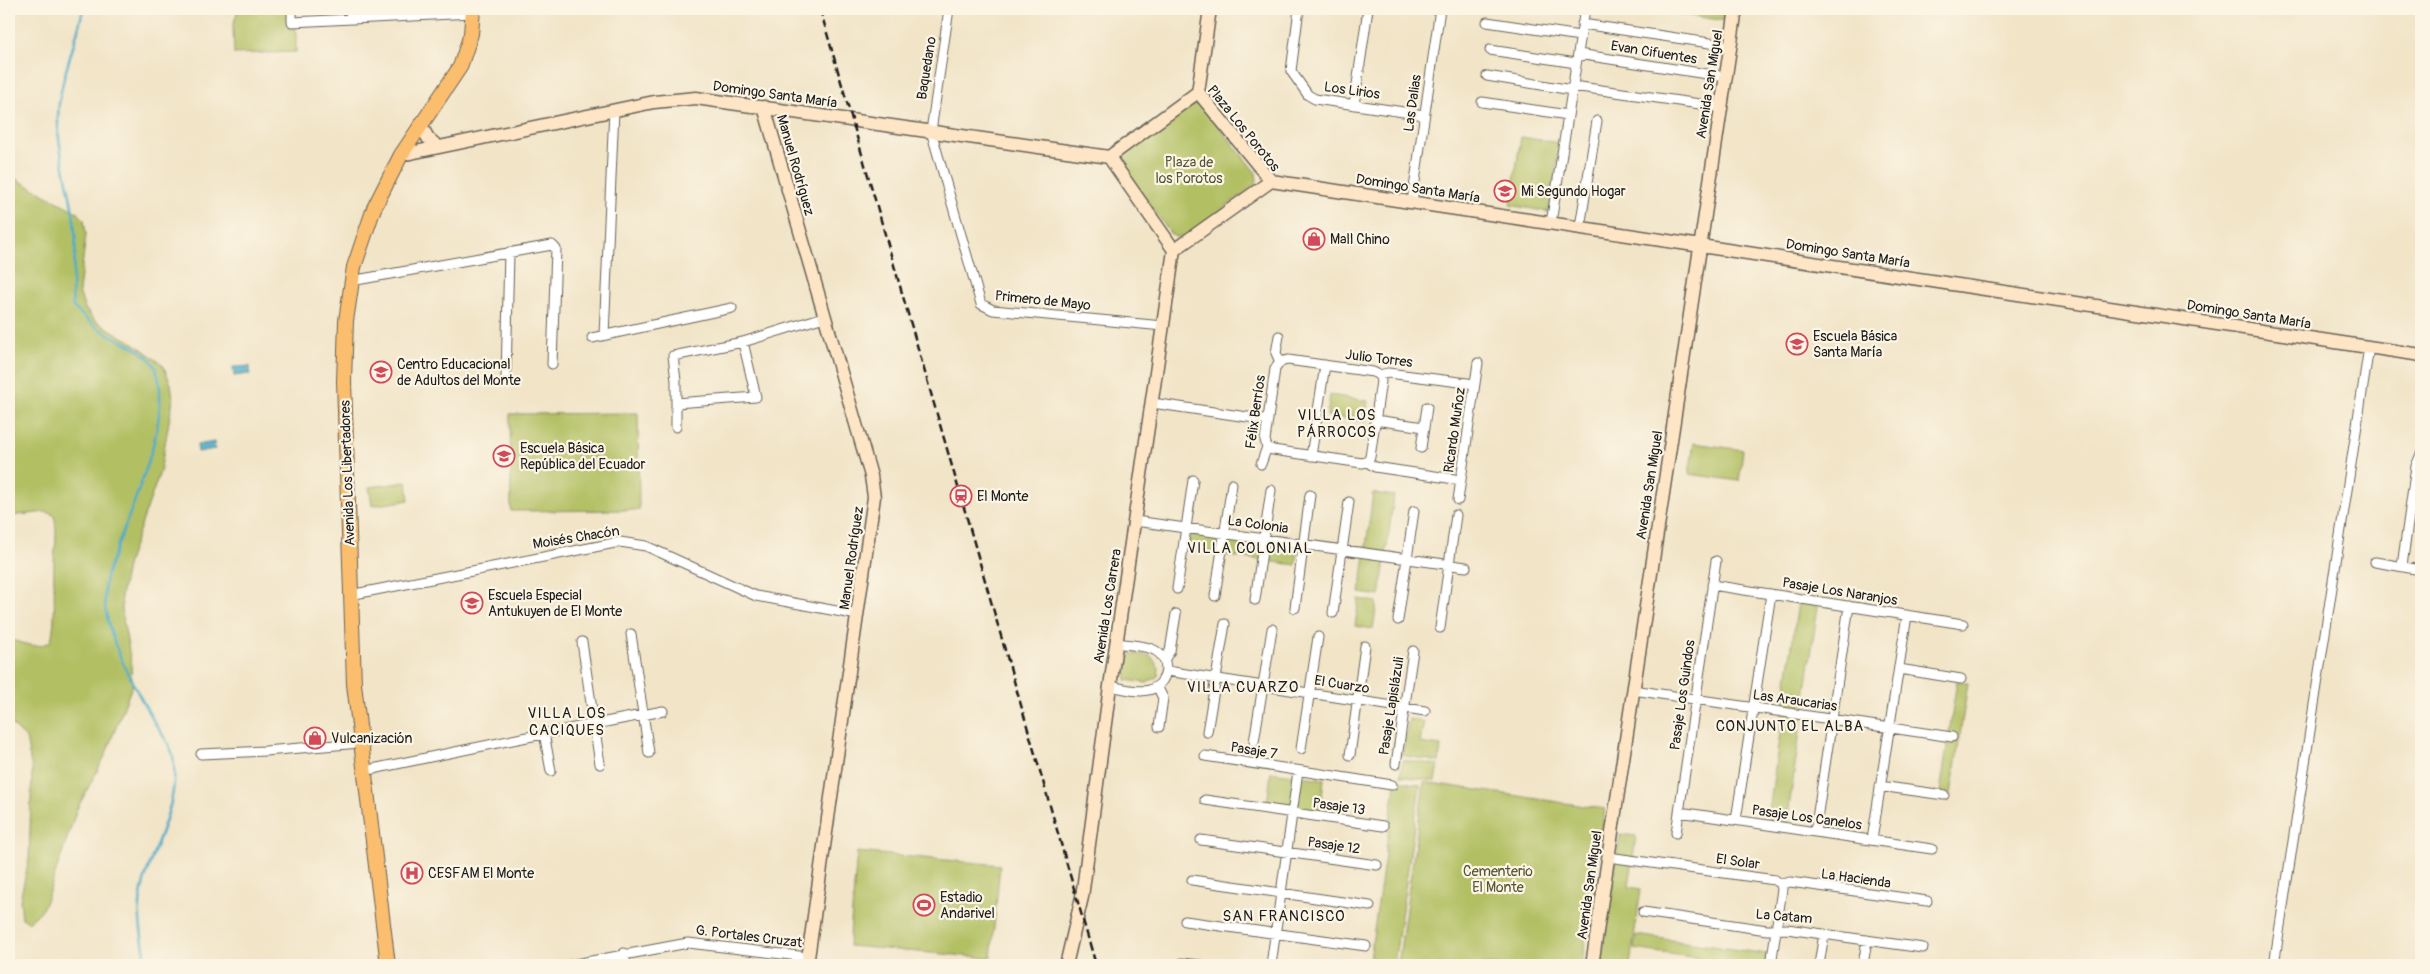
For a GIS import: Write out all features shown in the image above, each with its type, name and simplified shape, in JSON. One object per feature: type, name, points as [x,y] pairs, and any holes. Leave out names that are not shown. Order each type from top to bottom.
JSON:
[{"type":"main road","name":"Avenida Los Libertadores","points":[[388,965],[363,771],[354,684],[344,361],[346,321],[351,281],[360,247],[374,208],[402,155],[460,67],[469,44],[473,11]]},
{"type":"street","points":[[292,9],[292,22],[351,19],[416,12],[473,11]]},
{"type":"street","points":[[350,9],[351,19]]},
{"type":"street","name":"Baquedano","points":[[930,131],[949,9]]},
{"type":"street","points":[[1198,92],[1210,9]]},
{"type":"street","name":"Los Lirios","points":[[1300,9],[1292,72],[1312,98],[1424,115]]},
{"type":"street","points":[[1354,105],[1368,9]]},
{"type":"street","name":"Las Dalias","points":[[1412,202],[1440,9]]},
{"type":"street","points":[[1551,223],[1584,9]]},
{"type":"street","name":"Avenida San Miguel","points":[[1592,965],[1736,9]]},
{"type":"street","points":[[1487,22],[1580,36]]},
{"type":"street","points":[[1582,24],[1730,46]]},
{"type":"street","name":"Evan Cifuentes","points":[[1490,50],[1577,58],[1726,77]]},
{"type":"street","points":[[1487,76],[1721,107]]},
{"type":"street","name":"Plaza Los Porotos","points":[[1109,157],[1198,92],[1271,181],[1174,250]]},
{"type":"street","name":"Domingo Santa María","points":[[402,155],[614,110],[682,98],[710,99],[1109,157]]},
{"type":"street","points":[[1482,102],[1568,115]]},
{"type":"street","name":"Manuel Rodríguez","points":[[764,107],[873,486],[874,508],[807,961]]},
{"type":"street","points":[[604,335],[614,110]]},
{"type":"street","points":[[1580,227],[1596,121]]},
{"type":"street","points":[[421,126],[428,138],[438,147]]},
{"type":"street","name":"Primero de Mayo","points":[[930,131],[977,297],[983,306],[993,310],[1163,326]]},
{"type":"street","points":[[1109,157],[1174,250]]},
{"type":"street","name":"Domingo Santa María","points":[[1271,181],[2421,354]]},
{"type":"street","points":[[351,281],[552,245],[556,249],[552,364]]},
{"type":"street","name":"Avenida Los Carrera","points":[[1066,965],[1082,897],[1116,643],[1174,250]]},
{"type":"street","points":[[506,378],[509,252]]},
{"type":"street","points":[[592,338],[732,308]]},
{"type":"street","points":[[676,427],[673,356],[743,342],[824,317]]},
{"type":"street","name":"Félix Berríos","points":[[1261,464],[1267,447],[1265,443],[1275,370],[1280,362],[1276,353],[1278,336]]},
{"type":"street","points":[[676,403],[756,397],[743,342]]},
{"type":"street","points":[[2274,965],[2369,347]]},
{"type":"street","name":"Julio Torres","points":[[1280,362],[1288,360],[1373,372],[1379,375],[1388,373],[1475,384]]},
{"type":"street","name":"Ricardo Muñoz","points":[[1458,500],[1478,363]]},
{"type":"street","points":[[1311,456],[1325,365]]},
{"type":"street","points":[[1367,462],[1370,457],[1381,381],[1379,375]]},
{"type":"street","points":[[1152,403],[1268,420]]},
{"type":"street","points":[[1421,448],[1427,407]]},
{"type":"street","points":[[1375,420],[1424,426]]},
{"type":"street","points":[[1267,447],[1273,450],[1311,456],[1362,463],[1367,462],[1375,467],[1461,480]]},
{"type":"street","points":[[2402,566],[2416,466],[2421,454]]},
{"type":"street","points":[[1177,589],[1193,480]]},
{"type":"street","points":[[1215,596],[1232,484]]},
{"type":"street","points":[[1255,600],[1271,490]]},
{"type":"street","points":[[1294,608],[1310,495]]},
{"type":"street","points":[[1333,613],[1349,502]]},
{"type":"street","points":[[1398,620],[1414,511]]},
{"type":"street","points":[[1440,628],[1456,516]]},
{"type":"street","name":"La Colonia","points":[[1135,521],[1466,566]]},
{"type":"street","name":"Moisés Chacón","points":[[350,595],[620,542],[646,546],[756,596],[858,615]]},
{"type":"street","name":"Pasaje Los Guindos","points":[[1676,833],[1716,561]]},
{"type":"street","points":[[2375,562],[2421,570]]},
{"type":"street","name":"Pasaje Los Naranjos","points":[[1712,585],[1962,624]]},
{"type":"street","points":[[1736,820],[1771,594]]},
{"type":"street","points":[[1815,832],[1849,606]]},
{"type":"street","points":[[1164,660],[1170,651],[1176,614]]},
{"type":"street","points":[[1872,840],[1907,615]]},
{"type":"street","points":[[1207,732],[1225,624]]},
{"type":"street","points":[[1254,742],[1272,629]]},
{"type":"street","points":[[631,634],[649,753]]},
{"type":"street","points":[[1301,749],[1318,638]]},
{"type":"street","points":[[582,642],[600,764]]},
{"type":"street","points":[[1110,686],[1143,691],[1157,686],[1163,680],[1167,671],[1164,660],[1151,649],[1116,643]]},
{"type":"street","points":[[1350,755],[1365,646]]},
{"type":"street","name":"Pasaje Lapislázuli","points":[[1396,764],[1413,651]]},
{"type":"street","points":[[1899,669],[1961,679]]},
{"type":"street","name":"El Cuarzo","points":[[1167,671],[1425,711]]},
{"type":"street","points":[[1157,686],[1163,698],[1159,727]]},
{"type":"street","name":"Las Araucarias","points":[[1633,690],[1952,737]]},
{"type":"street","points":[[363,771],[544,733],[663,712]]},
{"type":"street","points":[[544,733],[551,771]]},
{"type":"street","points":[[201,754],[265,751],[360,742]]},
{"type":"street","name":"Pasaje 7","points":[[1205,756],[1392,785]]},
{"type":"street","points":[[1271,965],[1298,771]]},
{"type":"street","points":[[1880,786],[1944,795]]},
{"type":"street","name":"Pasaje 13","points":[[1205,800],[1383,826]]},
{"type":"street","name":"Pasaje Los Canelos","points":[[1679,812],[1932,849]]},
{"type":"street","name":"Pasaje 12","points":[[1201,840],[1377,865]]},
{"type":"street","name":"El Solar","points":[[1608,857],[1775,880],[1781,884]]},
{"type":"street","points":[[1192,880],[1370,906]]},
{"type":"street","name":"La Hacienda","points":[[1781,884],[1790,882],[1927,901]]},
{"type":"street","points":[[1771,965],[1782,889],[1781,884]]},
{"type":"street","name":"La Catam","points":[[1643,912],[1922,948]]},
{"type":"street","points":[[1185,921],[1366,946]]},
{"type":"street","points":[[1819,965],[1824,934]]},
{"type":"street","points":[[1863,965],[1867,940]]},
{"type":"street","name":"G. Portales Cruzat","points":[[570,965],[680,943],[697,943],[807,961]]},
{"type":"street","points":[[624,953],[626,965]]},
{"type":"street","points":[[1182,963],[1201,965]]},
{"type":"green space","points":[[238,9],[289,9],[290,28],[296,28],[296,52],[234,54],[233,26]]},
{"type":"green space","points":[[1643,9],[1729,9],[1727,21]]},
{"type":"green space","name":"Plaza de los Porotos","points":[[1201,104],[1256,173],[1257,181],[1254,186],[1184,237],[1175,237],[1170,233],[1122,165],[1121,159],[1125,151],[1190,106]]},
{"type":"green space","points":[[1521,137],[1560,143],[1549,212],[1510,205]]},
{"type":"green space","points":[[9,162],[14,178],[77,212],[84,219],[86,234],[79,291],[84,307],[94,320],[138,346],[163,365],[171,384],[173,399],[160,472],[128,562],[121,596],[131,662],[132,686],[105,756],[77,809],[46,901],[41,911],[29,922],[22,918],[20,900],[29,859],[32,770],[26,738],[9,722],[9,640],[35,646],[51,641],[54,611],[56,533],[54,515],[47,512],[9,516]]},
{"type":"green space","points":[[1330,395],[1368,401],[1365,421],[1327,416]]},
{"type":"green space","points":[[638,413],[639,510],[511,511],[510,414]]},
{"type":"green space","points":[[1694,443],[1743,450],[1739,481],[1689,474]]},
{"type":"green space","points":[[407,482],[409,500],[372,506],[369,487]]},
{"type":"green space","points":[[1373,493],[1394,496],[1380,596],[1360,593]]},
{"type":"green space","points":[[1193,535],[1298,550],[1296,565],[1187,550],[1189,538]]},
{"type":"green space","points":[[1359,599],[1377,602],[1373,629],[1355,626]]},
{"type":"green space","points":[[1798,602],[1818,606],[1787,822],[1768,819]]},
{"type":"green space","points":[[1130,653],[1151,656],[1159,668],[1158,676],[1147,683],[1126,680]]},
{"type":"green space","points":[[1957,681],[1968,683],[1951,794],[1940,792]]},
{"type":"green space","points":[[1409,719],[1424,722],[1420,743],[1441,746],[1439,762],[1402,755]]},
{"type":"green space","points":[[1403,760],[1438,765],[1435,781],[1400,776]]},
{"type":"green space","points":[[1271,772],[1324,779],[1320,812],[1267,805]]},
{"type":"green space","points":[[1396,780],[1420,785],[1394,965],[1369,965]]},
{"type":"green space","name":"Cementerio El Monte","points":[[1424,782],[1605,809],[1582,965],[1398,965]]},
{"type":"green space","points":[[1620,834],[1636,836],[1629,887],[1641,889],[1630,965],[1601,965]]},
{"type":"green space","name":"Estadio Andarivel","points":[[857,852],[1000,865],[991,958],[849,946]]},
{"type":"green space","points":[[1636,935],[1767,954],[1765,965],[1747,965],[1634,949]]},
{"type":"water","points":[[250,366],[250,374],[234,376],[233,367]]},
{"type":"water","points":[[214,442],[215,449],[198,452],[197,445]]},
{"type":"waterway","points":[[83,9],[61,90],[58,117],[62,160],[74,217],[76,241],[72,287],[73,307],[99,329],[147,356],[156,369],[160,389],[156,434],[133,506],[108,569],[104,600],[107,617],[119,654],[173,756],[173,792],[140,899],[141,928],[147,965]]},
{"type":"railway","points":[[820,9],[1096,965]]},
{"type":"place","name":"Mi Segundo Hogar","points":[[1505,191]]},
{"type":"place","name":"Mall Chino","points":[[1314,239]]},
{"type":"place","name":"Escuela Básica Santa María","points":[[1797,344]]},
{"type":"place","name":"Centro Educacional de Adultos del Monte","points":[[381,372]]},
{"type":"place","name":"Escuela Básica República del Ecuador","points":[[504,456]]},
{"type":"place","name":"El Monte","points":[[961,496]]},
{"type":"place","name":"Escuela Especial Antukuyen de El Monte","points":[[472,603]]},
{"type":"place","name":"Vulcanización","points":[[315,738]]},
{"type":"place","name":"CESFAM El Monte","points":[[412,873]]},
{"type":"place","name":"Estadio Andarivel","points":[[924,905]]},
{"type":"district","name":"VILLA LOS PÁRROCOS","points":[[1337,424]]},
{"type":"district","name":"VILLA COLONIAL","points":[[1250,548]]},
{"type":"district","name":"VILLA CUARZO","points":[[1243,687]]},
{"type":"district","name":"VILLA LOS CACIQUES","points":[[567,722]]},
{"type":"district","name":"CONJUNTO EL ALBA","points":[[1790,726]]},
{"type":"district","name":"SAN FRANCISCO","points":[[1284,916]]}]
